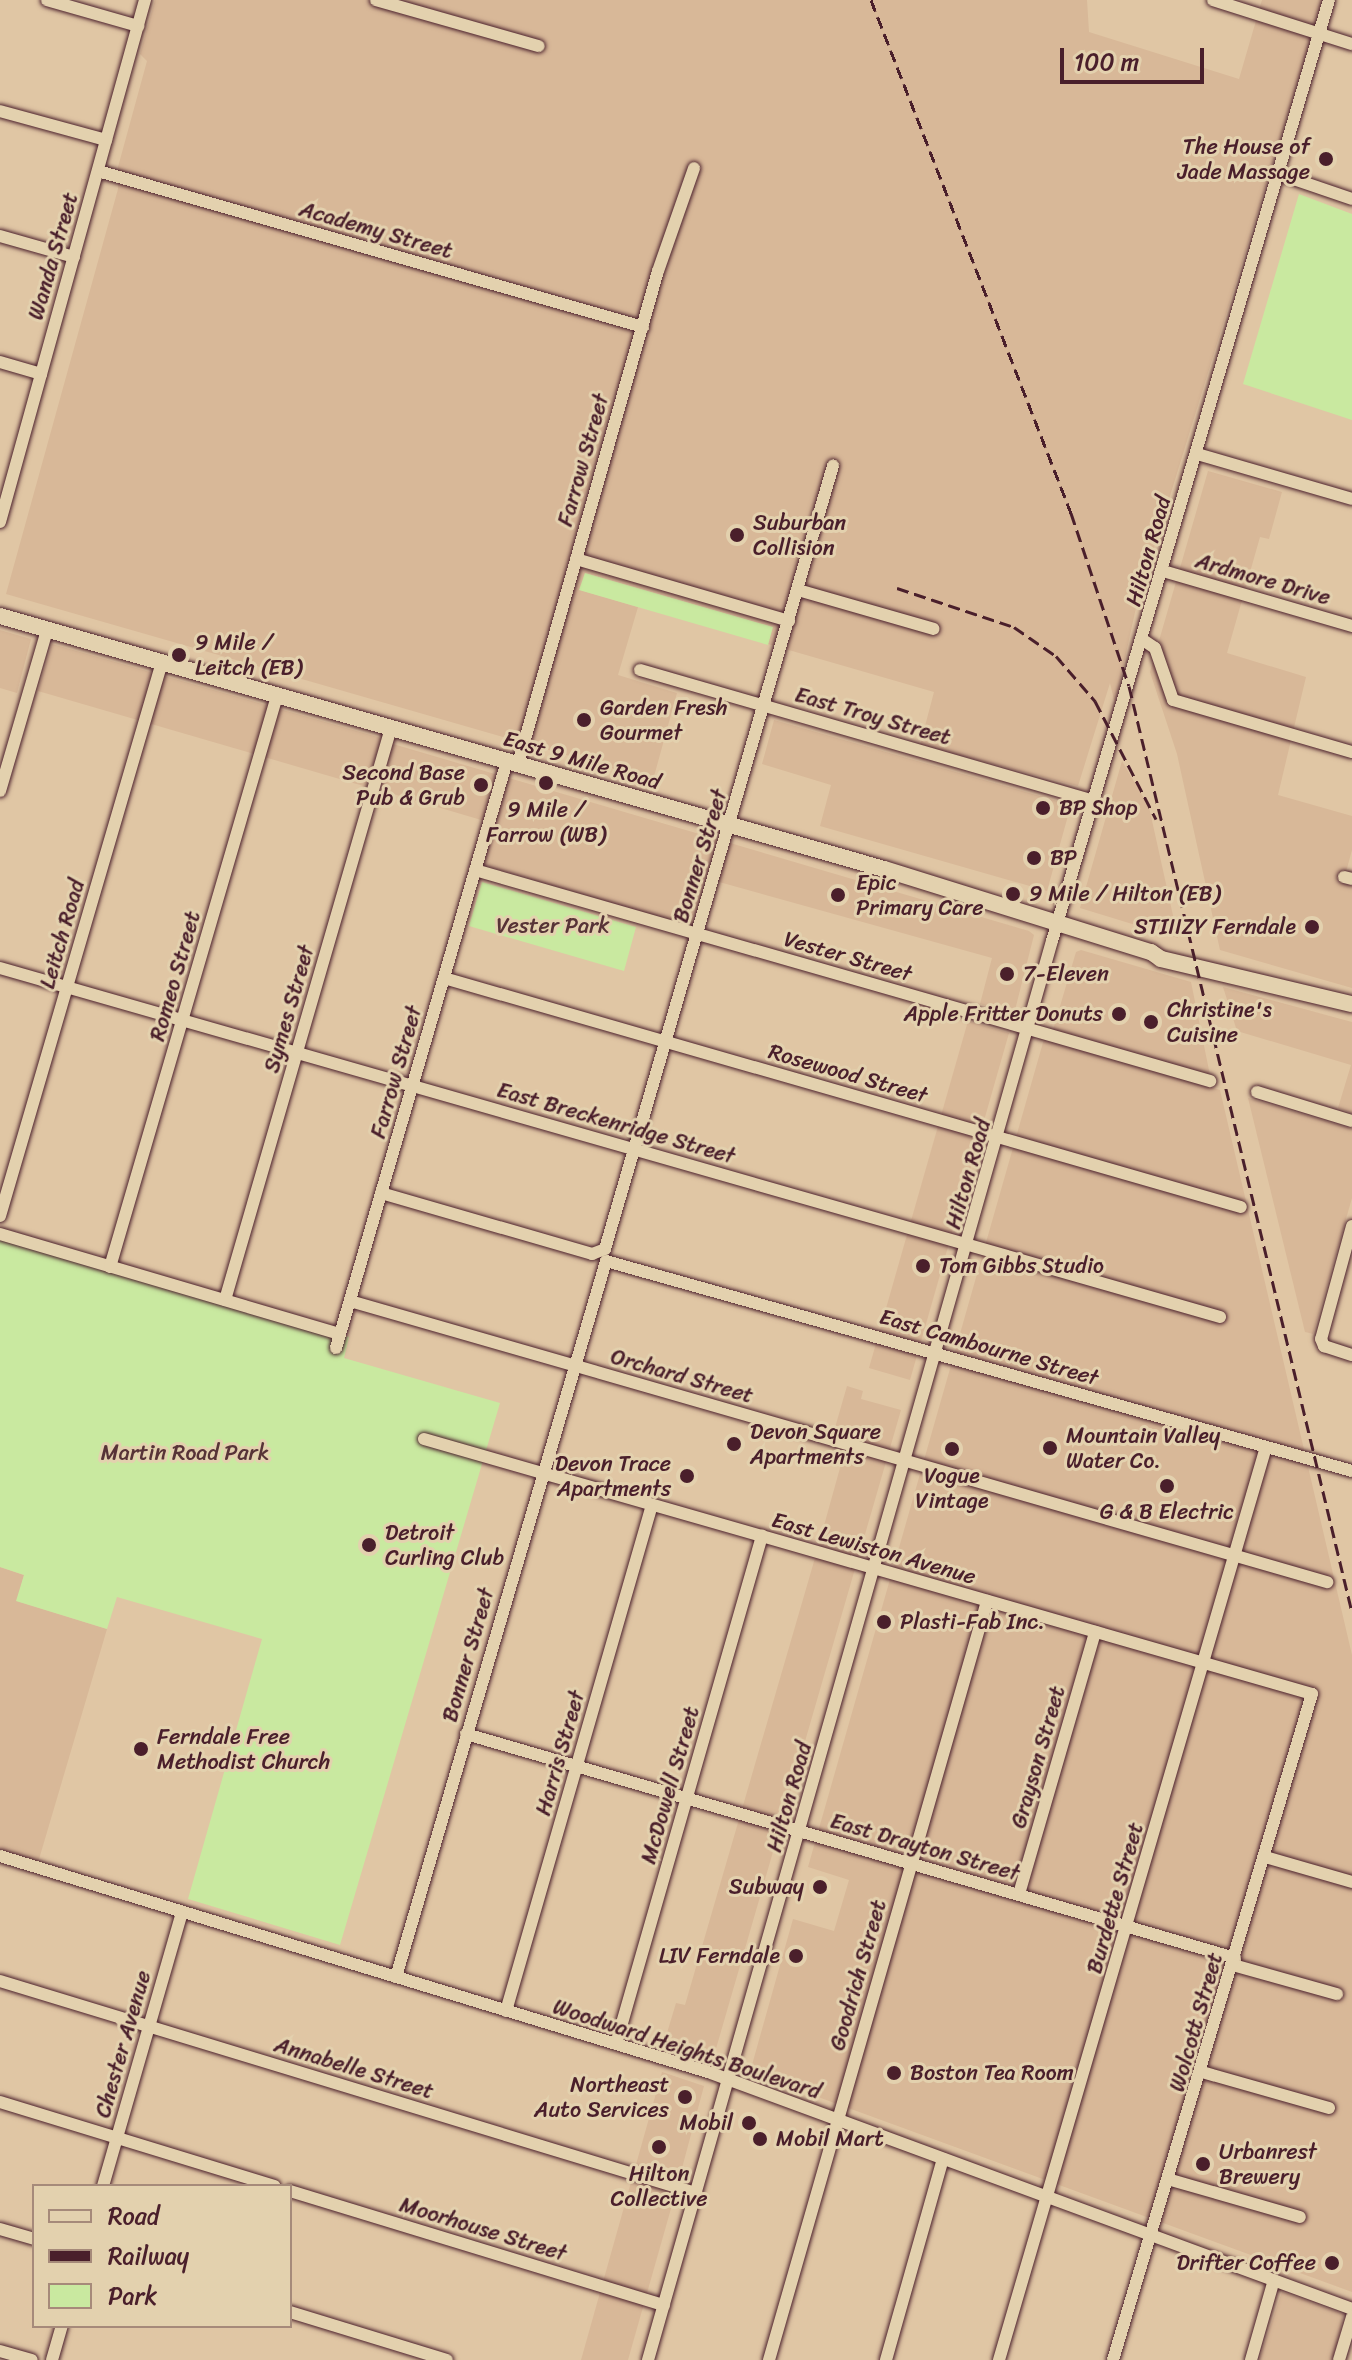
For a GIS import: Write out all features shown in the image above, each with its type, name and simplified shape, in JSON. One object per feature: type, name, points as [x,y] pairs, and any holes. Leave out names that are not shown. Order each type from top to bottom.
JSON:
[{"type":"main road","name":"East 9 Mile Road","points":[[0,616],[730,825],[1057,922],[1151,952],[1161,959],[1254,985],[1267,983],[1352,1004]]},
{"type":"street","points":[[47,0],[138,26]]},
{"type":"street","name":"Wanda Street","points":[[0,522],[4,488],[41,374],[145,0]]},
{"type":"street","points":[[376,0],[539,46]]},
{"type":"street","points":[[1213,0],[1352,44]]},
{"type":"street","name":"Hilton Road","points":[[648,2360],[1000,1137],[1057,922],[1143,640],[1329,0]]},
{"type":"street","points":[[0,111],[106,140]]},
{"type":"street","name":"Farrow Street","points":[[336,1348],[475,870],[576,559],[643,327],[694,168]]},
{"type":"street","name":"Academy Street","points":[[98,171],[643,327]]},
{"type":"street","points":[[1279,174],[1352,199]]},
{"type":"street","points":[[0,236],[74,257]]},
{"type":"street","points":[[0,362],[41,374]]},
{"type":"street","points":[[1197,454],[1352,499]]},
{"type":"street","name":"Bonner Street","points":[[381,1193],[596,1254],[606,1245],[833,466]]},
{"type":"street","points":[[576,559],[789,621]]},
{"type":"street","name":"Ardmore Drive","points":[[1163,571],[1352,626]]},
{"type":"street","points":[[798,590],[934,629]]},
{"type":"street","points":[[0,791],[47,630]]},
{"type":"street","points":[[1143,640],[1155,648],[1173,700],[1352,752]]},
{"type":"street","name":"Leitch Road","points":[[0,1216],[162,662]]},
{"type":"street","name":"East Troy Street","points":[[640,670],[1095,801]]},
{"type":"street","name":"Romeo Street","points":[[110,1267],[277,696]]},
{"type":"street","name":"Symes Street","points":[[225,1300],[391,728]]},
{"type":"street","name":"Vester Street","points":[[475,870],[1210,1081]]},
{"type":"street","name":"East Breckenridge Street","points":[[0,968],[1220,1317]]},
{"type":"street","name":"Rosewood Street","points":[[444,978],[1241,1207]]},
{"type":"street","points":[[1257,1092],[1352,1121]]},
{"type":"street","points":[[0,1234],[340,1334]]},
{"type":"street","points":[[1351,1234],[1322,1343],[1352,1355]]},
{"type":"street","name":"Bonner Street","points":[[396,1977],[600,1269],[614,1260]]},
{"type":"street","name":"East Cambourne Street","points":[[614,1260],[1352,1471]]},
{"type":"street","name":"Orchard Street","points":[[350,1301],[1327,1582]]},
{"type":"street","name":"East Lewiston Avenue","points":[[424,1439],[1312,1694]]},
{"type":"street","name":"Burdette Street","points":[[999,2360],[1266,1447]]},
{"type":"street","name":"Harris Street","points":[[506,2011],[652,1505]]},
{"type":"street","name":"McDowell Street","points":[[616,2044],[762,1536]]},
{"type":"street","name":"Goodrich Street","points":[[769,2360],[987,1601]]},
{"type":"street","name":"Grayson Street","points":[[1019,1894],[1095,1632]]},
{"type":"street","name":"Wolcott Street","points":[[1113,2360],[1171,2180],[1312,1694]]},
{"type":"street","name":"East Drayton Street","points":[[466,1734],[1019,1894],[1337,1994]]},
{"type":"street","name":"Woodward Heights Boulevard","points":[[0,1856],[729,2079],[1352,2309]]},
{"type":"street","points":[[1265,1857],[1352,1882]]},
{"type":"street","name":"Chester Avenue","points":[[104,2184],[182,1913]]},
{"type":"street","name":"Annabelle Street","points":[[0,1981],[696,2193]]},
{"type":"street","points":[[1202,2072],[1329,2108]]},
{"type":"street","points":[[0,2102],[267,2184]]},
{"type":"street","points":[[886,2360],[943,2159]]},
{"type":"street","points":[[1171,2180],[1300,2217]]},
{"type":"street","name":"Moorhouse Street","points":[[292,2192],[664,2305]]},
{"type":"street","points":[[0,2229],[32,2238]]},
{"type":"street","points":[[1251,2360],[1274,2280]]},
{"type":"street","points":[[292,2313],[447,2360]]},
{"type":"street","points":[[1339,2360],[1352,2317]]},
{"type":"street","points":[[52,2360],[61,2328]]},
{"type":"street","points":[[0,2351],[32,2360]]},
{"type":"shaded area","points":[[155,0],[1087,0],[1089,32],[1239,79],[1262,0],[1323,0],[1137,603],[1115,704],[1110,683],[1078,786],[920,745],[934,692],[768,644],[772,627],[585,573],[580,590],[638,607],[618,675],[677,693],[653,780],[6,594],[118,189],[118,167],[147,61],[140,54]]},
{"type":"shaded area","points":[[1208,471],[1282,492],[1269,539],[1260,537],[1227,653],[1306,677],[1278,795],[1352,816],[1352,850],[1343,883],[1352,886],[1352,988],[1220,950],[1177,754],[1150,672]]},
{"type":"shaded area","points":[[0,630],[31,639],[17,693],[0,688]]},
{"type":"shaded area","points":[[52,644],[381,738],[367,787],[38,691]]},
{"type":"shaded area","points":[[774,720],[1071,805],[1047,891],[820,826],[831,785],[762,764]]},
{"type":"shaded area","points":[[393,744],[1029,931],[1034,935],[1014,1014],[980,1004],[992,958],[712,880],[697,928],[477,863],[488,822],[380,790]]},
{"type":"shaded area","points":[[1122,761],[1149,807],[1178,938],[1080,908]]},
{"type":"shaded area","points":[[1081,950],[1191,982],[1210,1075],[1053,1030],[1076,952]]},
{"type":"shaded area","points":[[1223,987],[1352,1022],[1352,1113],[1338,1108],[1351,1065],[1237,1031]]},
{"type":"shaded area","points":[[968,1021],[1009,1033],[910,1380],[869,1368]]},
{"type":"shaded area","points":[[1044,1039],[1220,1090],[1352,1655],[1352,2292],[750,2072],[793,1919],[834,1931],[849,1880],[808,1867]]},
{"type":"shaded area","points":[[1248,1098],[1352,1129],[1352,1198],[1313,1334],[1305,1332]]},
{"type":"shaded area","points":[[847,1386],[863,1391],[861,1399],[901,1410],[713,2059],[664,2043],[676,2003],[685,2005],[815,1558],[845,1450],[830,1445]]},
{"type":"shaded area","points":[[0,1567],[24,1575],[17,1601],[107,1629],[37,1866],[0,1855]]},
{"type":"shaded area","points":[[662,2072],[704,2086],[674,2198],[628,2360],[581,2360]]},
{"type":"shaded area","points":[[1282,2292],[1343,2314],[1335,2360],[1259,2360]]},
{"type":"green space","points":[[1299,194],[1352,214],[1352,420],[1243,384]]},
{"type":"green space","points":[[585,573],[773,627],[768,645],[579,590]]},
{"type":"green space","name":"Vester Park","points":[[482,882],[636,927],[624,971],[469,926]]},
{"type":"green space","name":"Martin Road Park","points":[[0,1235],[349,1337],[344,1358],[500,1403],[340,1945],[188,1899],[262,1639],[117,1597],[107,1629],[16,1601],[24,1575],[0,1567]]},
{"type":"railway","points":[[871,0],[1071,513],[1129,686],[1352,1612]]},
{"type":"railway","points":[[897,588],[1014,627],[1056,656],[1095,701],[1156,819]]},
{"type":"place","name":"The House of Jade Massage","points":[[1326,159]]},
{"type":"place","name":"Suburban Collision","points":[[737,535]]},
{"type":"place","name":"9 Mile / Leitch (EB)","points":[[179,655]]},
{"type":"place","name":"Garden Fresh Gourmet","points":[[584,720]]},
{"type":"place","name":"9 Mile / Farrow (WB)","points":[[546,783]]},
{"type":"place","name":"Second Base Pub & Grub","points":[[481,785]]},
{"type":"place","name":"BP Shop","points":[[1043,808]]},
{"type":"place","name":"BP","points":[[1034,858]]},
{"type":"place","name":"9 Mile / Hilton (EB)","points":[[1013,894]]},
{"type":"place","name":"Epic Primary Care","points":[[838,895]]},
{"type":"place","name":"STIIIZY Ferndale","points":[[1312,927]]},
{"type":"place","name":"7-Eleven","points":[[1007,974]]},
{"type":"place","name":"Apple Fritter Donuts","points":[[1119,1014]]},
{"type":"place","name":"Christine's Cuisine","points":[[1151,1022]]},
{"type":"place","name":"Tom Gibbs Studio","points":[[923,1266]]},
{"type":"place","name":"Devon Square Apartments","points":[[734,1444]]},
{"type":"place","name":"Mountain Valley Water Co.","points":[[1050,1448]]},
{"type":"place","name":"Vogue Vintage","points":[[952,1449]]},
{"type":"place","name":"Devon Trace Apartments","points":[[687,1476]]},
{"type":"place","name":"G & B Electric","points":[[1167,1486]]},
{"type":"place","name":"Detroit Curling Club","points":[[369,1545]]},
{"type":"place","name":"Plasti-Fab Inc.","points":[[884,1622]]},
{"type":"place","name":"Ferndale Free Methodist Church","points":[[141,1749]]},
{"type":"place","name":"Subway","points":[[820,1887]]},
{"type":"place","name":"LIV Ferndale","points":[[796,1956]]},
{"type":"place","name":"Boston Tea Room","points":[[894,2073]]},
{"type":"place","name":"Northeast Auto Services","points":[[685,2097]]},
{"type":"place","name":"Mobil","points":[[749,2123]]},
{"type":"place","name":"Mobil Mart","points":[[760,2139]]},
{"type":"place","name":"Hilton Collective","points":[[659,2147]]},
{"type":"place","name":"Urbanrest Brewery","points":[[1203,2164]]},
{"type":"place","name":"Drifter Coffee","points":[[1332,2263]]}]
